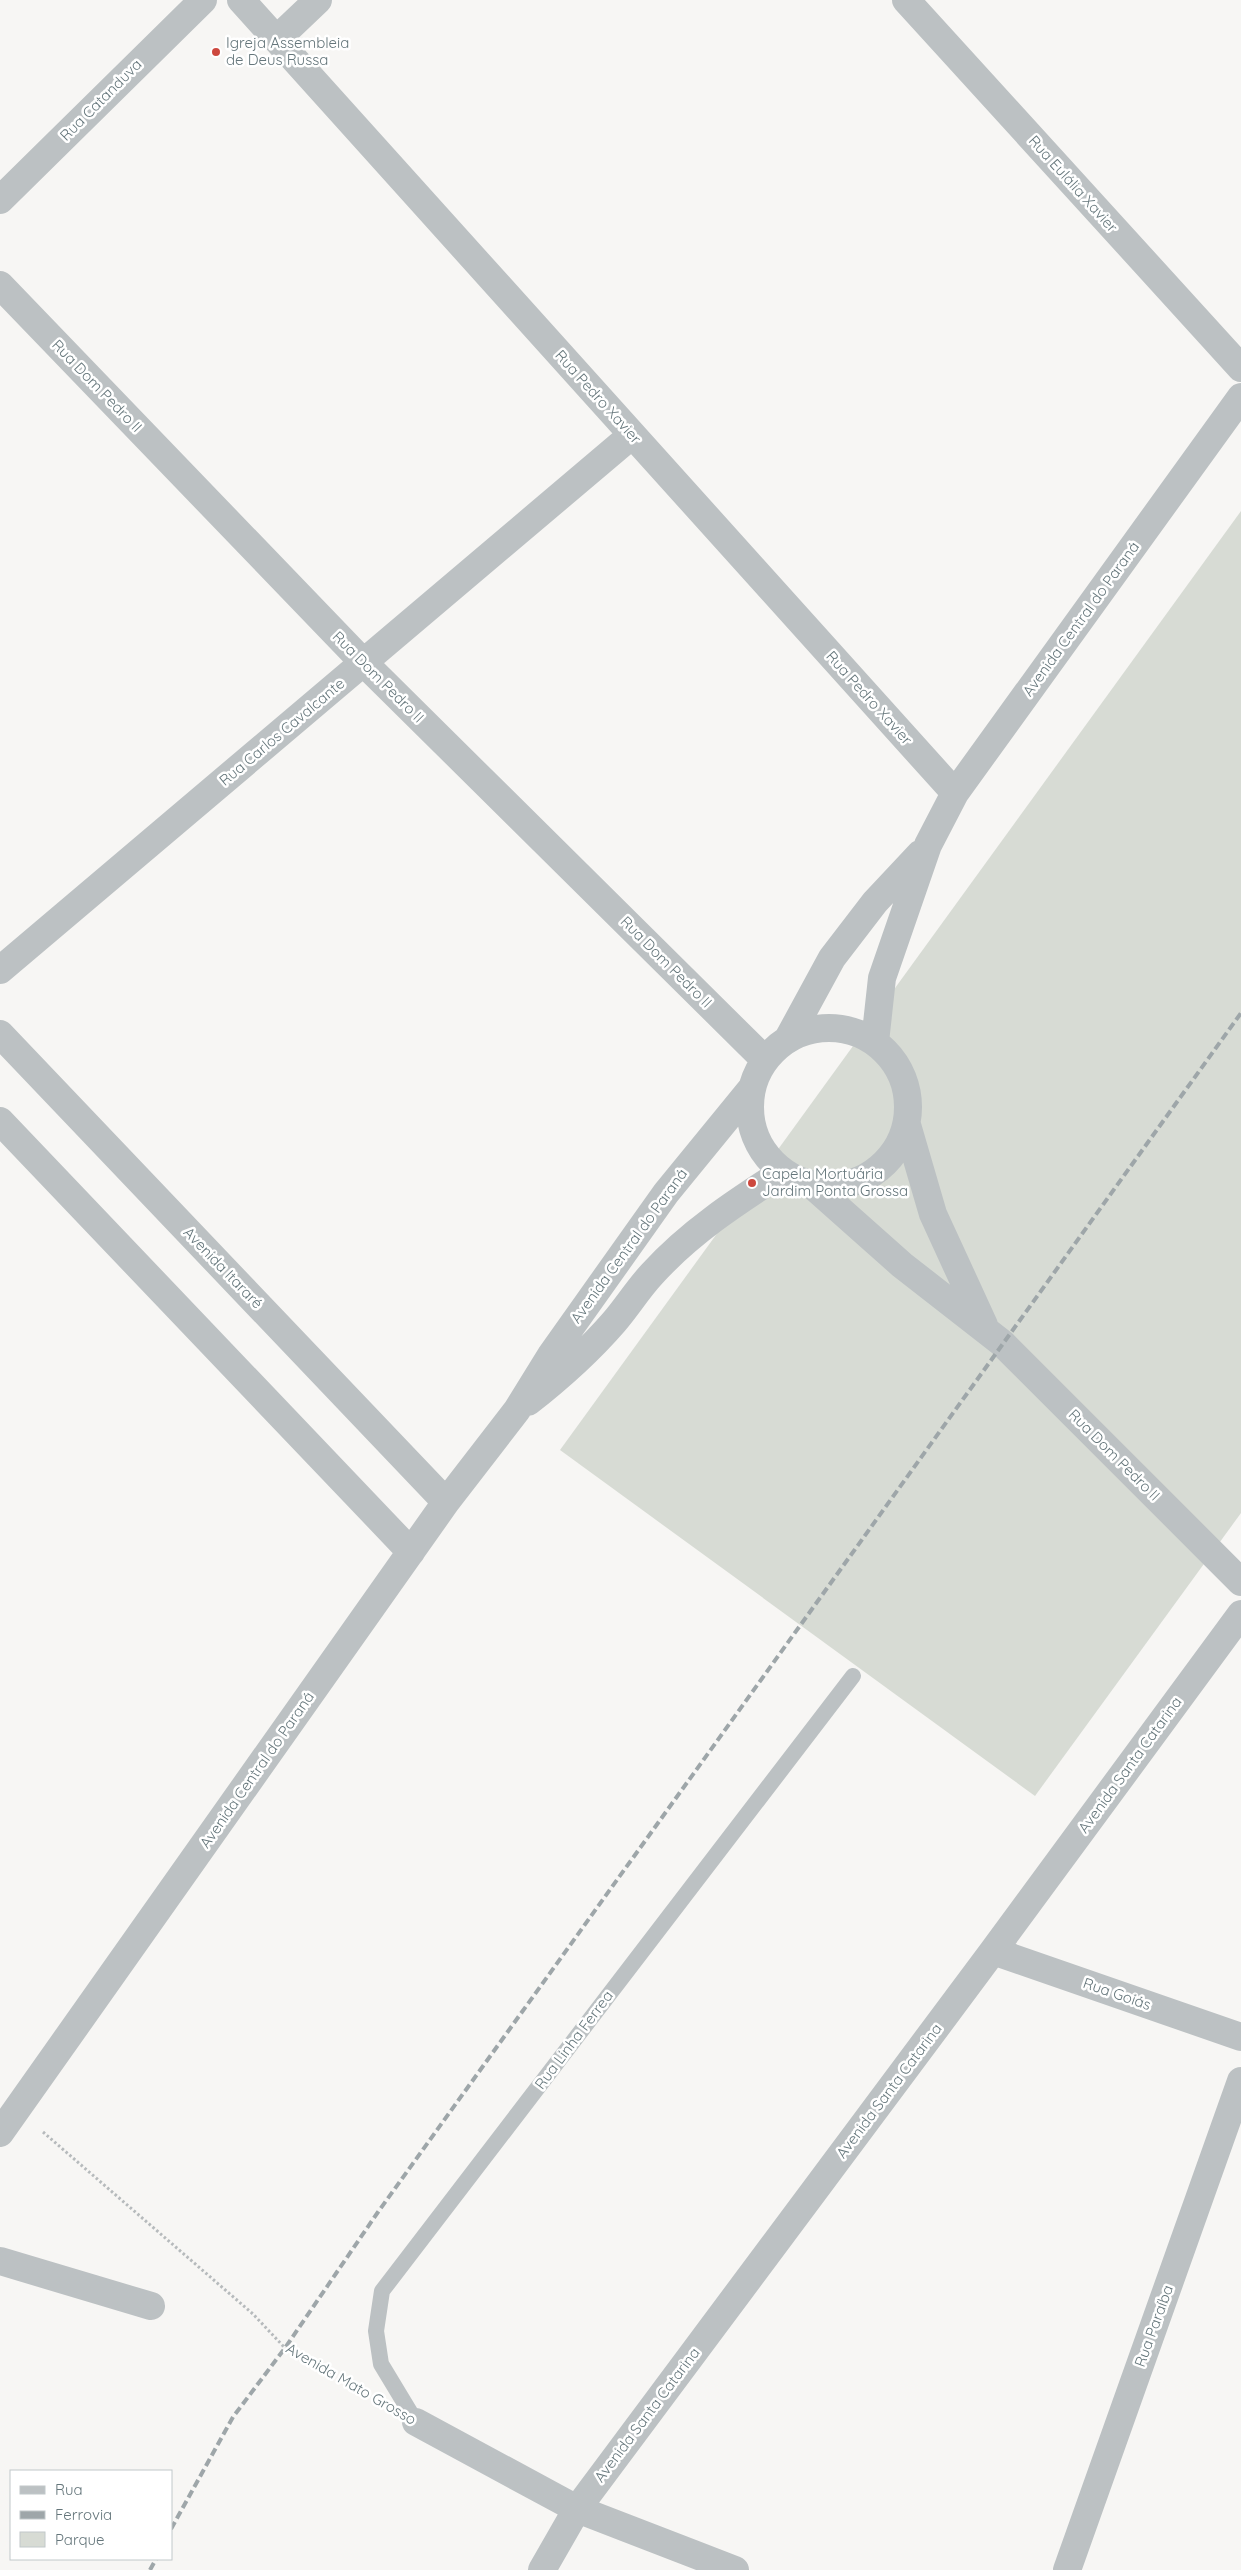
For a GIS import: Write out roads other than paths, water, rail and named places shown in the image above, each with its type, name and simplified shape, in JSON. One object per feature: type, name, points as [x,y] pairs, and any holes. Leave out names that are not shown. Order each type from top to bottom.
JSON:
[{"type":"street","name":"Rua Catanduva","points":[[0,200],[203,0]]},
{"type":"street","name":"Rua Pedro Xavier","points":[[241,0],[955,794]]},
{"type":"street","points":[[278,40],[318,0]]},
{"type":"street","name":"Rua Eulália Xavier","points":[[906,0],[1241,368]]},
{"type":"street","name":"Rua Dom Pedro II","points":[[0,285],[363,662],[765,1060]]},
{"type":"street","name":"Avenida Central do Paraná","points":[[875,1042],[882,978],[928,846],[955,794],[1241,397]]},
{"type":"street","name":"Rua Carlos Cavalcante","points":[[0,970],[632,434]]},
{"type":"street","name":"Avenida Central do Paraná","points":[[789,1038],[832,958],[875,902],[928,846]]},
{"type":"street","points":[[817,1028],[848,1029],[875,1042],[896,1064],[908,1094],[907,1125],[894,1153],[872,1174],[843,1186],[812,1185],[783,1172],[762,1150],[750,1120],[751,1089],[765,1060],[789,1038],[817,1028]]},
{"type":"street","name":"Avenida Itararé","points":[[0,1034],[446,1502]]},
{"type":"street","name":"Avenida Central do Paraná","points":[[0,2133],[8,2101],[446,1502],[517,1410],[551,1354],[617,1258],[666,1193],[751,1089]]},
{"type":"street","points":[[0,1121],[411,1552]]},
{"type":"street","name":"Rua Dom Pedro II","points":[[907,1125],[934,1214],[986,1328]]},
{"type":"street","name":"Avenida Central do Paraná","points":[[517,1410],[567,1372],[615,1321],[652,1274],[696,1232],[729,1207],[783,1172]]},
{"type":"street","name":"Rua Dom Pedro II","points":[[812,1185],[902,1265],[986,1328],[1241,1582]]},
{"type":"street","name":"Avenida Santa Catarina","points":[[542,2570],[577,2510],[1241,1614]]},
{"type":"street","name":"Rua Goiás","points":[[993,1951],[1241,2036]]},
{"type":"street","name":"Rua Paraíba","points":[[1067,2570],[1241,2081]]},
{"type":"street","points":[[0,2262],[151,2306]]},
{"type":"street","name":"Avenida Mato Grosso","points":[[416,2422],[577,2510],[736,2570]]},
{"type":"lane","name":"Rua Linha Ferrea","points":[[416,2422],[381,2364],[376,2331],[382,2291],[853,1676]]},
{"type":"railway","points":[[172,2527],[233,2417],[285,2348],[378,2212],[1241,1013]]},
{"type":"railway","points":[[150,2570],[155,2560]]},
{"type":"place","name":"Igreja Assembleia de Deus Russa","points":[[216,52]]},
{"type":"place","name":"Capela Mortuária Jardim Ponta Grossa","points":[[752,1183]]}]
